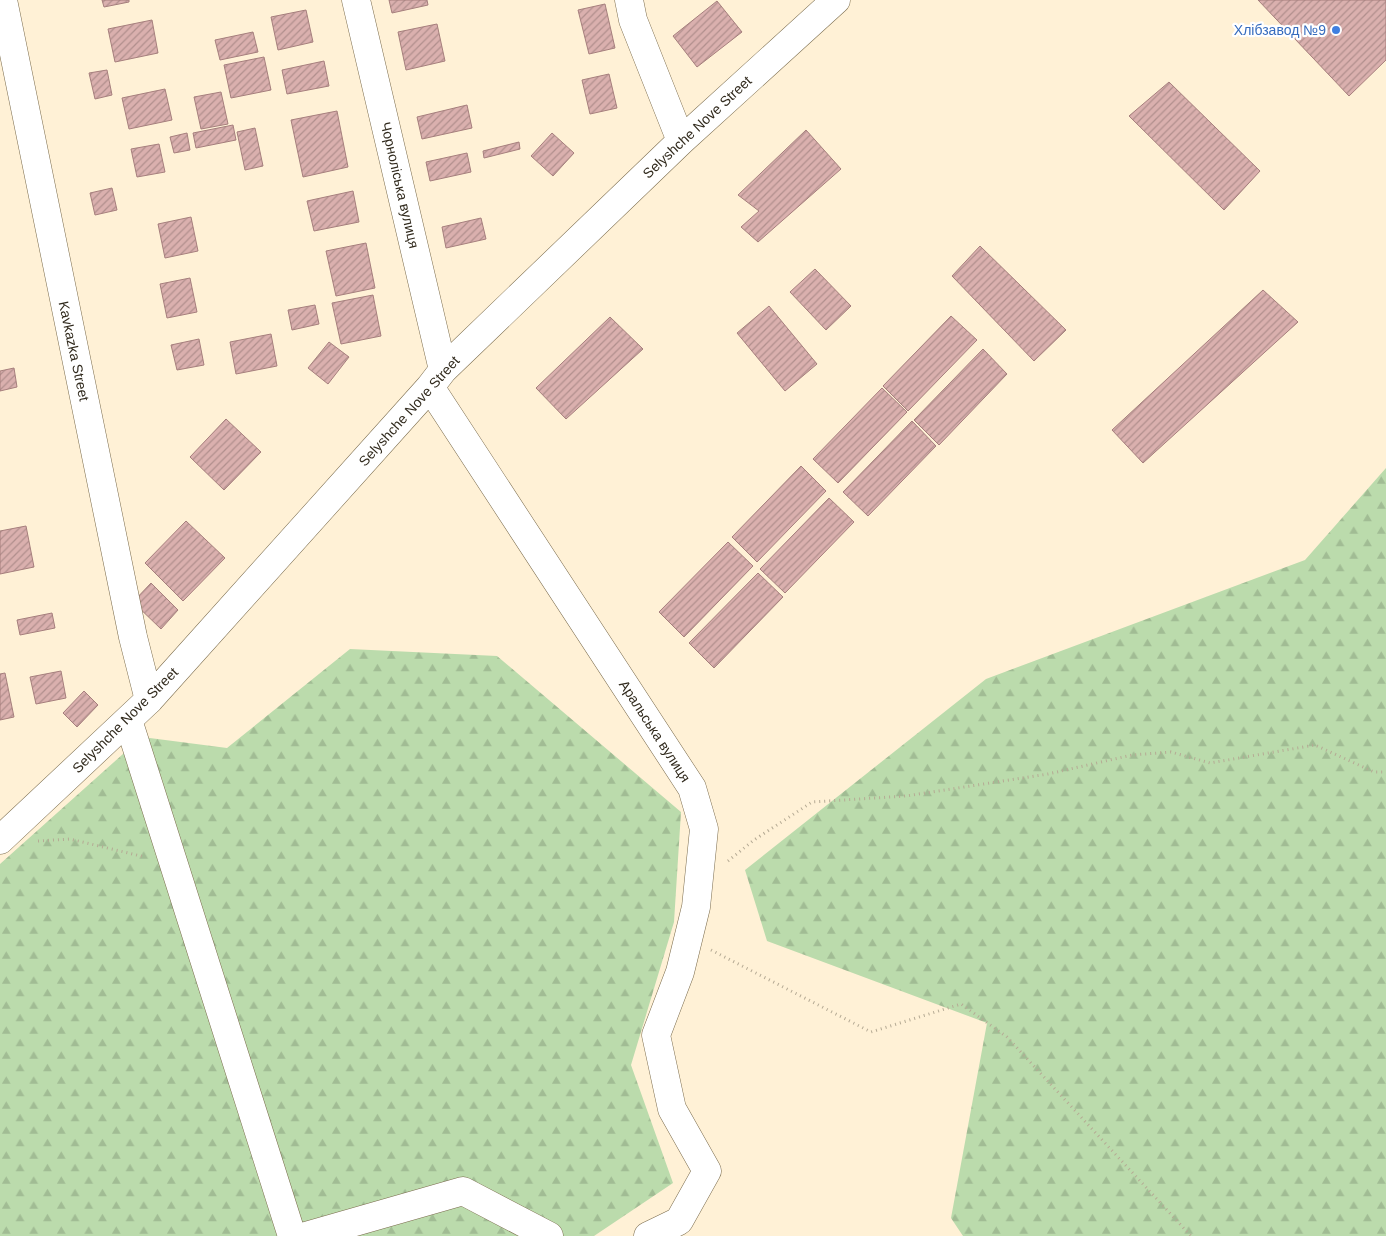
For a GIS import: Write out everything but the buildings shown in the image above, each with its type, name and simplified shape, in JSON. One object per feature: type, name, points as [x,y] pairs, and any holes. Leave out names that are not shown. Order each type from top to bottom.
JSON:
[{"type":"street","name":"Kavkazka Street","points":[[3,0],[133,637],[149,700]]},
{"type":"street","name":"Чорноліська вулиця","points":[[356,0],[437,379]]},
{"type":"street","points":[[628,0],[633,20],[681,141]]},
{"type":"street","name":"Selyshche Nove Street","points":[[0,840],[149,700],[437,379],[681,141],[836,0]]},
{"type":"street","name":"Аральська вулиця","points":[[437,379],[692,788],[704,829],[696,908],[680,972],[656,1035],[672,1108],[706,1171],[679,1221],[648,1236]]},
{"type":"street","points":[[128,720],[292,1236]]},
{"type":"street","points":[[306,1236],[462,1191],[549,1236]]},
{"type":"path","points":[[698,887],[754,840],[812,802],[906,796],[1048,774],[1132,755],[1171,752],[1210,763],[1315,745],[1374,772],[1386,772]]},
{"type":"path","points":[[35,841],[70,839],[174,864]]},
{"type":"path","points":[[689,938],[872,1032],[961,1004],[1007,1037],[1191,1236]]},
{"type":"green space","points":[[1386,468],[1386,1236],[963,1236],[951,1218],[987,1023],[767,941],[745,870],[986,679],[1305,560]]},
{"type":"green space","points":[[350,649],[497,656],[681,812],[674,922],[631,1065],[673,1183],[594,1236],[0,1236],[0,864],[142,737],[227,748]]},
{"type":"place","name":"Хлібзавод №9","points":[[1336,30]]}]
